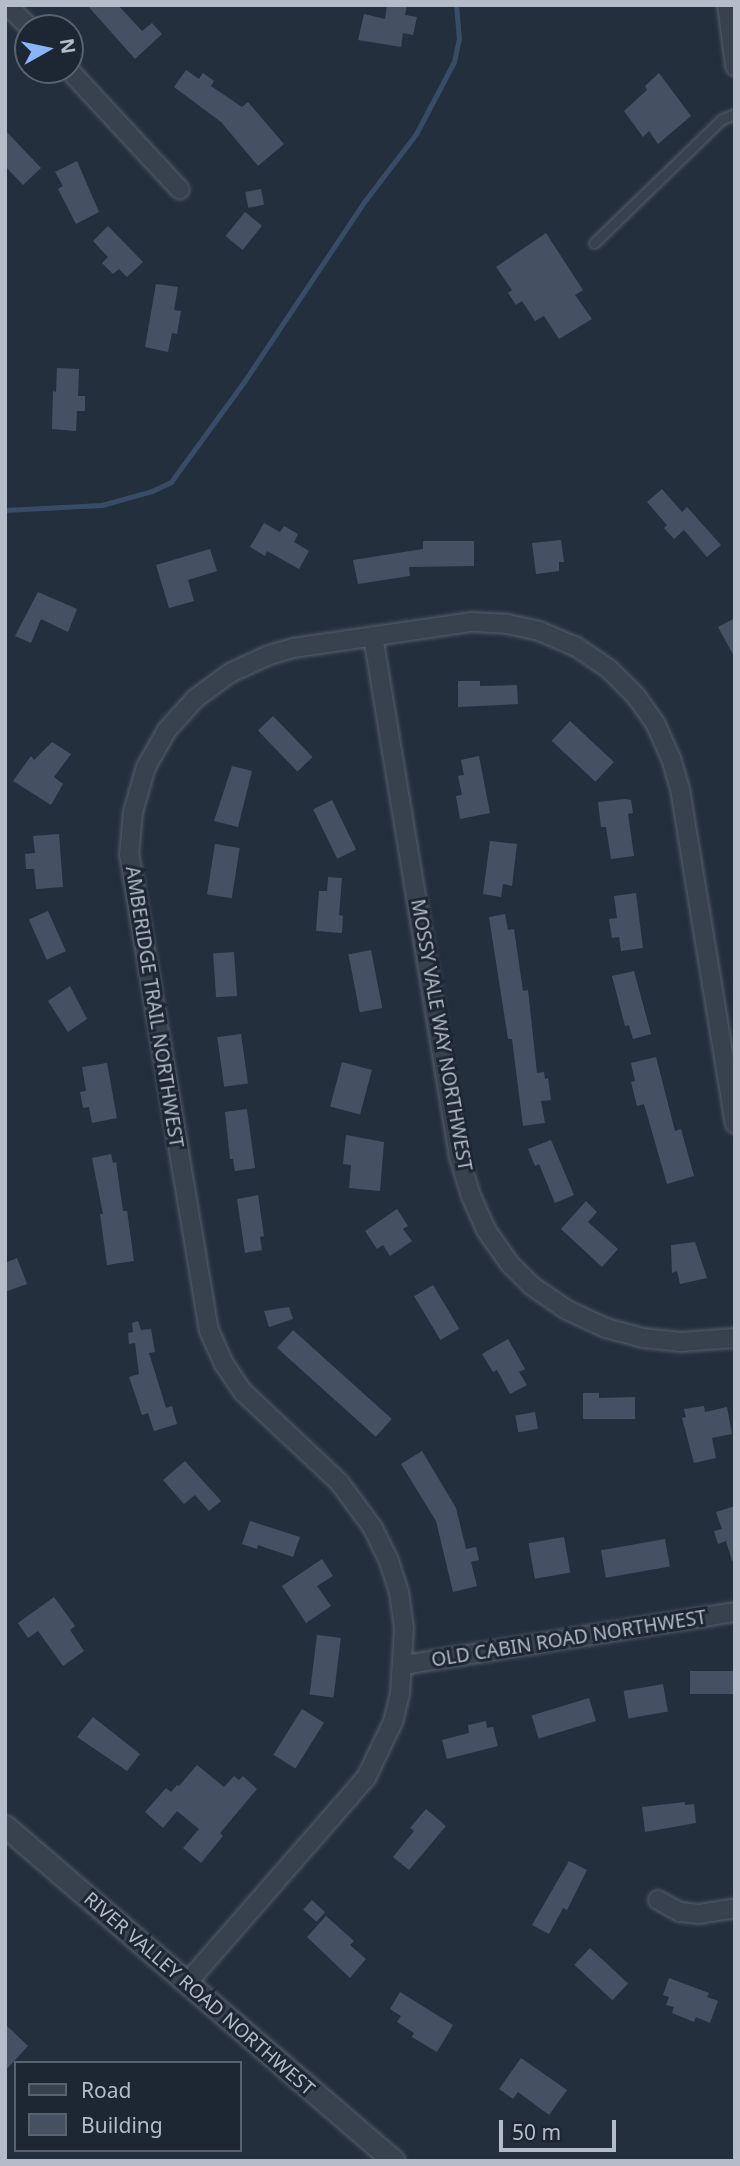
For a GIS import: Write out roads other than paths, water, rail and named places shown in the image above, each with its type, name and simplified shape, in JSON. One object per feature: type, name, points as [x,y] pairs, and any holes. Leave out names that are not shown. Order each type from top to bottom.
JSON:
[{"type":"street","points":[[727,5],[735,66]]},
{"type":"street","points":[[82,84],[180,190]]},
{"type":"street","name":"AMBERIDGE TRAIL NORTHWEST","points":[[187,1983],[366,1778],[393,1722],[404,1665],[404,1629],[398,1592],[373,1528],[339,1482],[243,1392],[224,1364],[209,1331],[129,855],[132,812],[146,768],[167,730],[196,698],[230,673],[269,655],[471,622],[507,624],[538,631],[575,646],[608,668],[636,696],[656,725],[671,758],[680,789],[735,1124]]},
{"type":"street","name":"MOSSY VALE WAY NORTHWEST","points":[[373,636],[459,1157],[471,1196],[486,1230],[510,1264],[532,1286],[567,1310],[606,1328],[643,1338],[681,1342],[735,1338]]},
{"type":"street","name":"OLD CABIN ROAD NORTHWEST","points":[[404,1665],[735,1612]]},
{"type":"street","name":"RIVER VALLEY ROAD NORTHWEST","points":[[5,1826],[394,2161]]},
{"type":"street","points":[[658,1900],[680,1912],[699,1914],[735,1908]]},
{"type":"lane","points":[[594,243],[722,119],[735,114]]},
{"type":"waterway","points":[[5,510],[102,505],[152,491],[171,482],[244,382],[364,202],[416,134],[454,62],[459,39],[456,5]]}]
